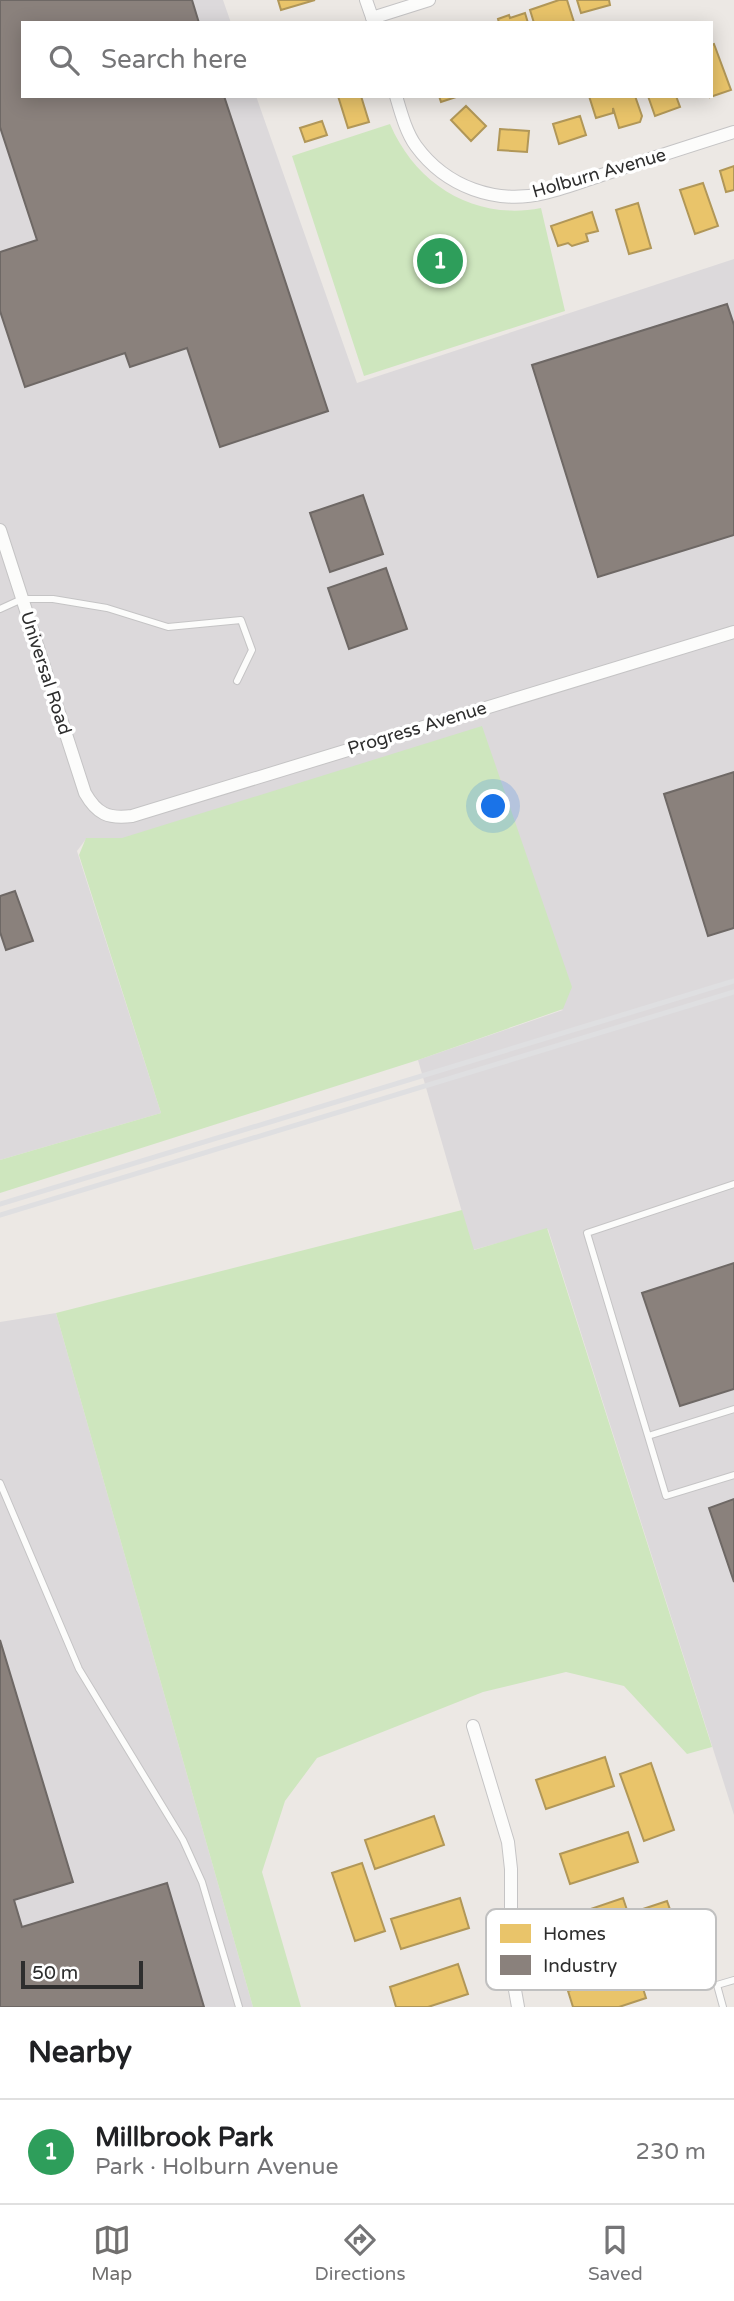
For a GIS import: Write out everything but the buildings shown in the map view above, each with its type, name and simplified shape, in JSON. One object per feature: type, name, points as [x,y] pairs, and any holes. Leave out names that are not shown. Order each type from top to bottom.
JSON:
[{"type":"street","points":[[366,0],[373,21],[429,0]]},
{"type":"street","name":"Holburn Avenue","points":[[397,98],[416,145],[439,170],[463,186],[485,194],[507,197],[543,194],[734,132]]},
{"type":"street","name":"Universal Road","points":[[1,538],[85,793],[91,804],[100,812]]},
{"type":"street","name":"Progress Avenue","points":[[100,812],[116,818],[132,816],[734,632]]},
{"type":"street","points":[[472,1726],[508,1842],[511,1909]]},
{"type":"lane","points":[[0,609],[22,599],[53,599],[107,608],[168,627],[241,620],[252,650],[237,681]]},
{"type":"lane","points":[[734,1184],[587,1233],[666,1496],[734,1475]]},
{"type":"lane","points":[[648,1436],[734,1409]]},
{"type":"lane","points":[[0,1483],[79,1669],[183,1840],[202,1882],[239,2007]]},
{"type":"lane","points":[[723,2007],[717,1984],[734,1980]]},
{"type":"shaded area","points":[[0,0],[223,0],[230,21],[21,21],[21,98],[257,98],[357,383],[734,259],[734,1815],[548,1229],[473,1250],[418,1060],[563,1010],[122,838],[86,839],[77,851],[161,1113],[0,1160]]},
{"type":"shaded area","points":[[56,1313],[253,2007],[0,2007],[0,1322]]},
{"type":"green space","points":[[390,124],[415,165],[450,194],[493,209],[517,211],[541,208],[565,311],[364,376],[292,156]]},
{"type":"green space","points":[[482,726],[572,987],[563,1009],[418,1060],[0,1193],[0,1160],[161,1113],[79,855],[86,838],[122,838]]},
{"type":"green space","points":[[462,1210],[474,1250],[547,1228],[712,1747],[687,1754],[624,1686],[566,1672],[483,1692],[317,1758],[285,1801],[262,1872],[301,2007],[253,2007],[56,1313]]},
{"type":"railway","points":[[0,1204],[734,981]]},
{"type":"railway","points":[[0,1215],[734,992]]},
{"type":"place","name":"Millbrook Park","points":[[440,261]]}]
